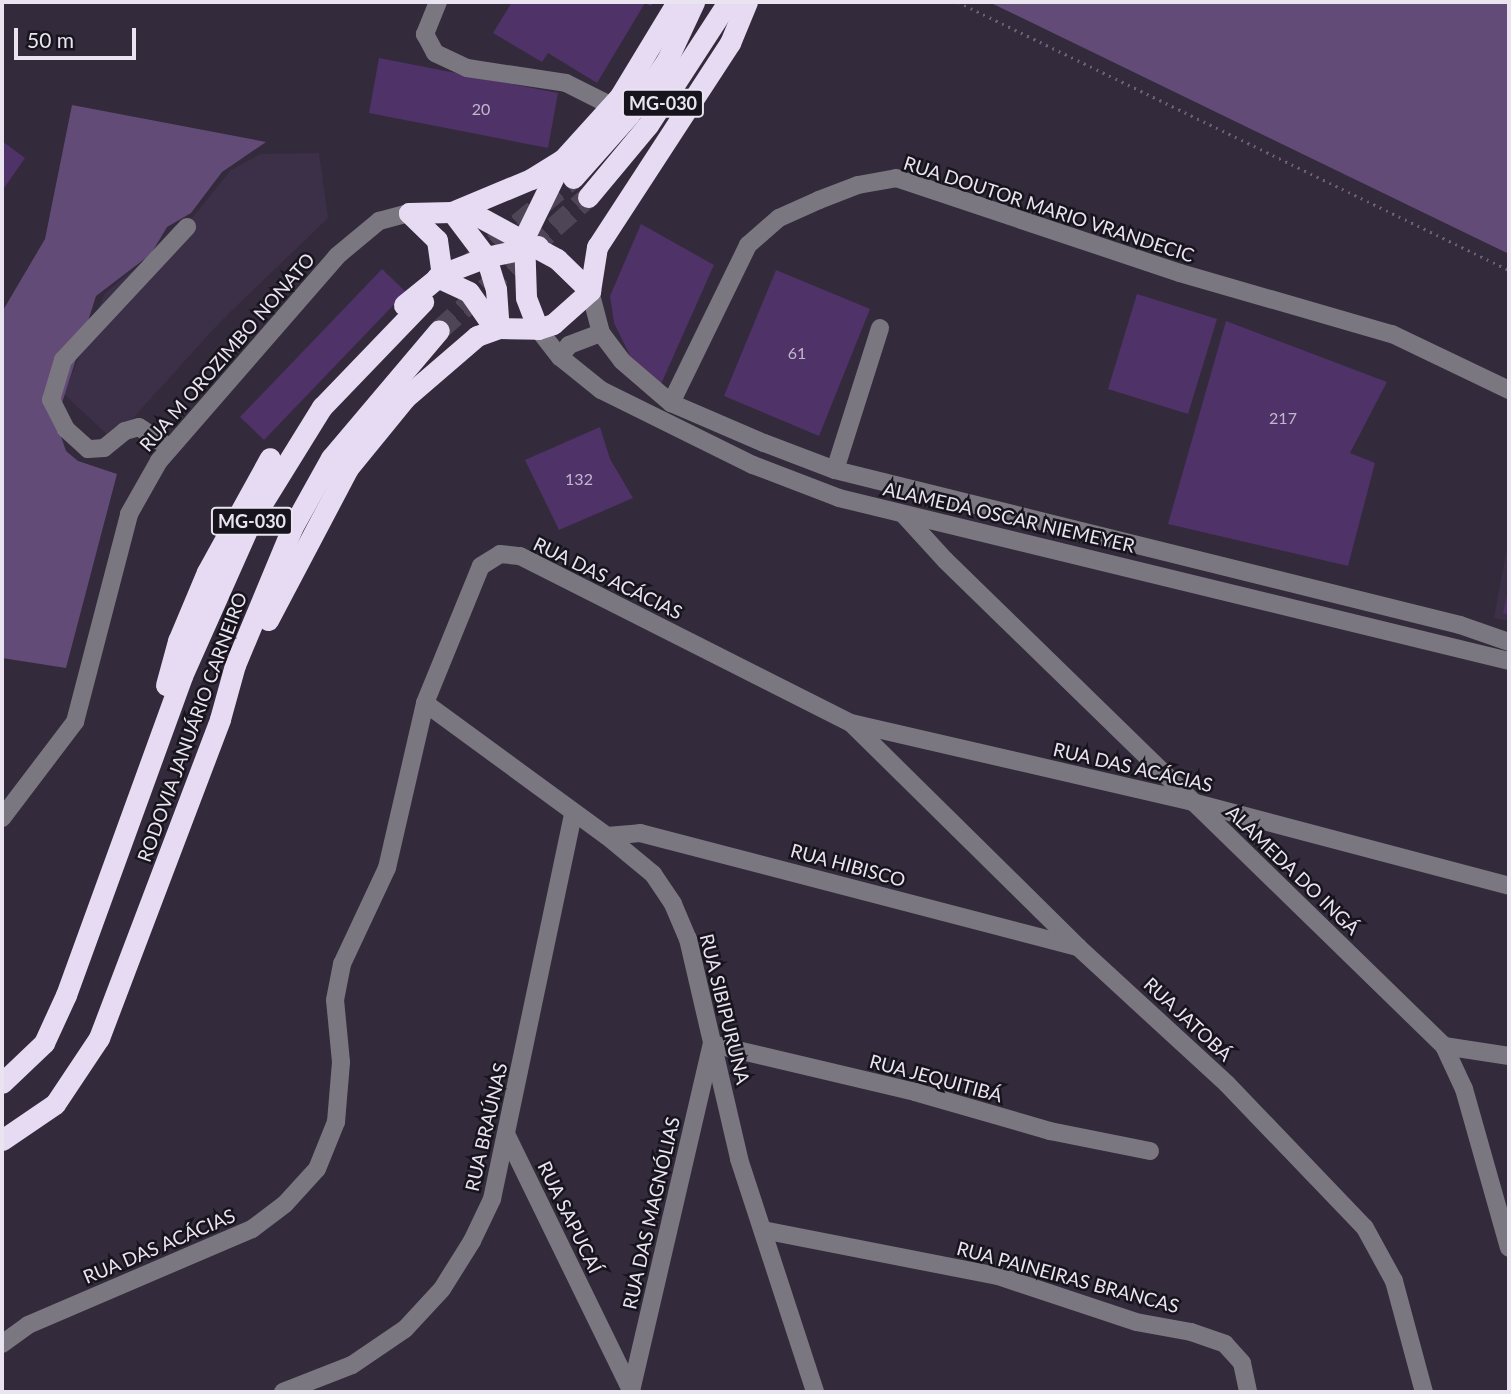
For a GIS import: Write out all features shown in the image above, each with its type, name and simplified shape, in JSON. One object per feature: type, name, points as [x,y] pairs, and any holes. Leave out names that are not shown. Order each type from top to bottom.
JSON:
[{"type":"highway","points":[[409,213],[457,210],[531,179],[564,158],[612,106],[677,2]]},
{"type":"highway","name":"MG-030","points":[[573,178],[629,116],[667,60],[694,2]]},
{"type":"highway","name":"MG-030","points":[[588,197],[648,125],[728,2]]},
{"type":"highway","points":[[220,719],[348,468],[405,398],[440,365],[477,336],[499,328],[538,329],[574,309],[590,291],[597,247],[730,43],[747,2]]},
{"type":"highway","points":[[538,329],[526,297],[528,245],[564,158]]},
{"type":"highway","points":[[457,210],[569,268],[590,291]]},
{"type":"highway","points":[[440,275],[440,246],[457,210]]},
{"type":"highway","points":[[457,210],[486,257],[496,289],[499,328]]},
{"type":"highway","points":[[409,213],[440,246]]},
{"type":"highway","points":[[146,780],[178,641],[207,572],[276,447],[366,344],[440,275],[486,257],[528,245]]},
{"type":"highway","points":[[440,275],[469,292],[489,321],[499,328]]},
{"type":"highway","name":"RODOVIA JANUÁRIO CARNEIRO","points":[[2,1083],[44,1043],[66,995],[208,610],[288,455],[322,407],[423,302]]},
{"type":"highway","name":"RODOVIA JANUÁRIO CARNEIRO","points":[[2,1140],[55,1104],[99,1038],[220,719],[235,666],[292,528],[331,458],[439,330]]},
{"type":"street","points":[[438,2],[425,34],[435,52],[467,68],[566,83],[612,106]]},
{"type":"street","name":"RUA DOUTOR MARIO VRANDECIC","points":[[671,403],[748,246],[779,218],[858,185],[896,178],[1181,273],[1392,334],[1509,390]]},
{"type":"street","name":"RUA M OROZIMBO NONATO","points":[[2,818],[75,722],[129,514],[170,448],[337,256],[379,221],[409,213]]},
{"type":"street","points":[[170,448],[139,427],[125,431],[104,448],[88,449],[65,429],[51,400],[63,360],[187,227]]},
{"type":"street","name":"ALAMEDA OSCAR NIEMEYER","points":[[590,291],[601,333],[622,361],[671,403],[835,470],[1390,609],[1509,642]]},
{"type":"street","points":[[835,470],[880,328]]},
{"type":"street","name":"ALAMEDA OSCAR NIEMEYER","points":[[538,329],[560,357],[601,390],[753,466],[839,498],[1509,661]]},
{"type":"street","points":[[560,357],[569,345],[601,333]]},
{"type":"street","name":"ALAMEDA DO INGÁ","points":[[903,514],[1192,802],[1444,1046],[1464,1089],[1509,1248]]},
{"type":"street","name":"RUA DAS ACÁCIAS","points":[[2,1344],[28,1325],[252,1229],[285,1203],[317,1169],[336,1122],[341,1062],[335,1000],[342,964],[387,868],[425,703],[481,566],[500,554],[520,556],[851,723],[1192,802],[1509,886]]},
{"type":"street","points":[[1380,630],[1390,609]]},
{"type":"street","name":"RUA SIBIPURUNA","points":[[425,703],[573,816],[607,836],[653,874],[673,904],[688,939],[739,1159],[815,1392]]},
{"type":"street","name":"RUA JATOBÁ","points":[[851,723],[1078,947],[1227,1084],[1365,1227],[1394,1281],[1414,1342],[1424,1392]]},
{"type":"street","name":"RUA BRAÚNAS","points":[[283,1392],[352,1365],[405,1329],[442,1289],[492,1199],[573,816]]},
{"type":"street","name":"RUA HIBISCO","points":[[607,836],[640,833],[1078,947]]},
{"type":"street","name":"RUA JEQUITIBÁ","points":[[712,1044],[915,1092],[1050,1131],[1150,1151]]},
{"type":"street","name":"RUA DAS MAGNÓLIAS","points":[[631,1391],[712,1044]]},
{"type":"street","points":[[1444,1046],[1509,1056]]},
{"type":"street","name":"RUA SAPUCAÍ","points":[[507,1136],[631,1391]]},
{"type":"street","name":"RUA PAINEIRAS BRANCAS","points":[[763,1230],[998,1276],[1136,1322],[1191,1332],[1225,1344],[1242,1363],[1248,1392]]},
{"type":"path","points":[[958,2],[1509,270]]},
{"type":"shaded area","points":[[989,2],[1509,2],[1509,254]]},
{"type":"shaded area","points":[[72,105],[266,142],[222,172],[191,213],[167,227],[151,254],[96,296],[56,422],[66,451],[78,461],[117,474],[66,668],[2,658],[2,312],[45,239]]},
{"type":"shaded area","points":[[319,153],[328,218],[221,321],[113,440],[64,394],[105,293],[157,251],[175,226],[192,218],[231,170],[261,154]]},
{"type":"shaded area","points":[[1509,537],[1509,621],[1494,618]]},
{"type":"building","points":[[512,2],[654,2],[651,6],[645,3],[597,83],[548,53],[542,62],[493,33]]},
{"type":"building","points":[[379,58],[558,93],[548,148],[369,113]]},
{"type":"building","points":[[2,141],[25,158],[2,191]]},
{"type":"building","points":[[641,224],[714,265],[661,384],[633,362],[614,323],[610,296]]},
{"type":"building","points":[[382,269],[406,292],[264,440],[240,417]]},
{"type":"building","points":[[776,270],[870,309],[819,436],[724,396]]},
{"type":"building","points":[[1137,294],[1217,319],[1188,414],[1108,389]]},
{"type":"building","points":[[1226,321],[1387,382],[1350,453],[1375,463],[1348,566],[1168,524]]},
{"type":"building","points":[[600,427],[610,459],[633,498],[559,530],[525,460]]},
{"type":"building","points":[[1509,592],[1509,615],[1503,613]]},
{"type":"tunnel","points":[[470,263],[573,178]]},
{"type":"tunnel","points":[[439,330],[588,197]]}]
